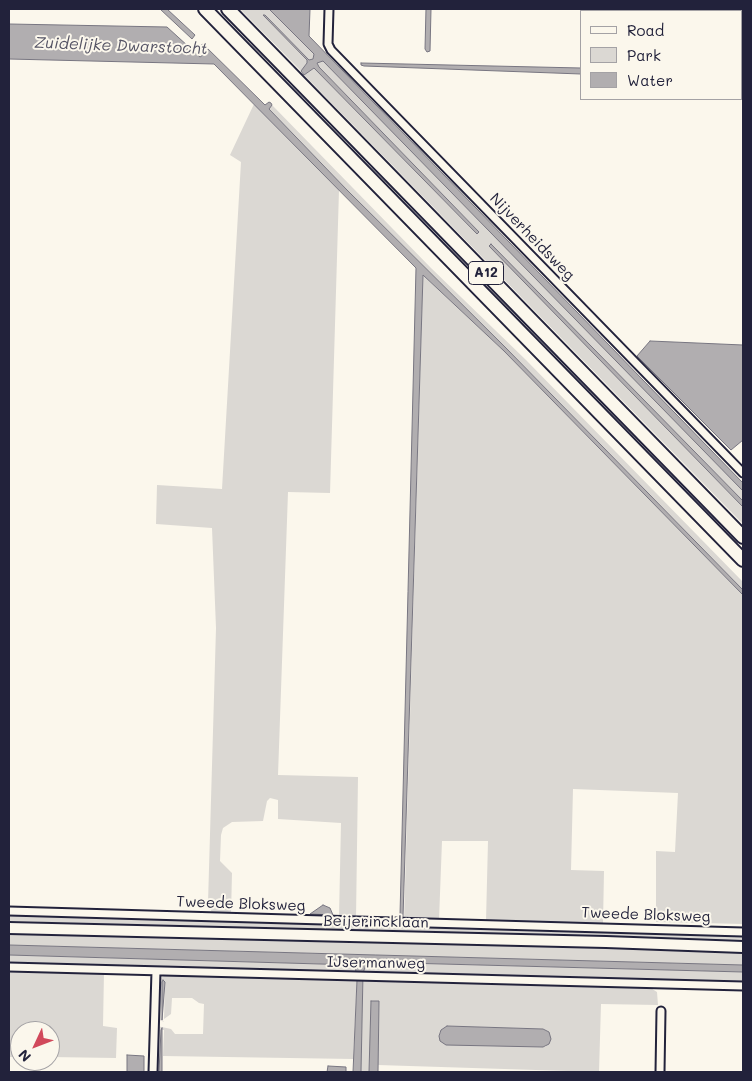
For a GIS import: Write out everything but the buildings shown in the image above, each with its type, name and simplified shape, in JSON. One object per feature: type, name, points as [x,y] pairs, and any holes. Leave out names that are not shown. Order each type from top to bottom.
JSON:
[{"type":"highway","name":"A12","points":[[195,9],[267,72]]},
{"type":"highway","name":"A12","points":[[205,9],[743,560]]},
{"type":"highway","name":"A12","points":[[228,9],[743,537]]},
{"type":"main road","name":"Beijerincklaan","points":[[9,928],[743,947]]},
{"type":"street","name":"Nijverheidsweg","points":[[329,9],[328,44],[331,50],[743,473]]},
{"type":"street","name":"Tweede Bloksweg","points":[[9,911],[743,932]]},
{"type":"street","name":"IJsermanweg","points":[[9,967],[743,986]]},
{"type":"street","points":[[153,1072],[156,971]]},
{"type":"street","points":[[660,1072],[661,1011]]},
{"type":"green space","points":[[240,9],[269,9],[311,51],[314,55],[313,59],[309,60],[264,14],[307,60],[301,71]]},
{"type":"green space","points":[[323,61],[360,98],[743,490],[743,501],[490,245],[743,507],[743,524],[304,75],[314,68],[477,234],[479,232],[319,67],[317,63]]},
{"type":"green space","points":[[254,104],[339,190],[330,493],[288,492],[278,775],[358,777],[356,918],[339,917],[341,823],[278,819],[278,800],[270,798],[267,801],[263,821],[232,822],[223,828],[220,861],[232,873],[231,914],[212,913],[208,903],[216,628],[212,528],[156,524],[157,485],[222,489],[241,162],[230,155]]},
{"type":"green space","points":[[272,105],[431,268],[526,360],[743,582],[743,590],[268,109]]},
{"type":"green space","points":[[423,275],[504,351],[743,595],[743,924],[656,922],[656,851],[675,852],[678,793],[573,789],[571,870],[604,871],[603,923],[486,921],[488,841],[442,841],[439,920],[404,920]]},
{"type":"green space","points":[[9,915],[743,935],[743,943],[9,921]]},
{"type":"green space","points":[[9,933],[743,952],[743,965],[9,945]]},
{"type":"green space","points":[[9,955],[353,965],[356,966],[357,973],[9,964]]},
{"type":"green space","points":[[367,962],[743,972],[743,983],[363,973]]},
{"type":"green space","points":[[9,969],[104,972],[103,1026],[117,1028],[116,1058],[60,1057],[60,1021],[10,1021],[9,1057]]},
{"type":"green space","points":[[167,974],[357,980],[353,1059],[163,1056],[164,1030],[161,1030],[159,1072],[156,1072],[157,1026],[171,1029],[175,1034],[203,1034],[204,1004],[192,998],[172,998],[171,1014],[164,1019],[165,982],[163,981],[161,1018],[164,1022],[158,1019],[159,979]]},
{"type":"green space","points":[[363,980],[649,987],[657,992],[658,1005],[601,1004],[599,1072],[378,1065],[379,1001],[372,1001],[369,1072],[361,1072]],"holes":[[[447,1026],[543,1029],[549,1032],[550,1042],[545,1047],[439,1036],[440,1032]]]},
{"type":"water","points":[[160,9],[167,9],[195,35],[192,39]]},
{"type":"water","points":[[269,9],[310,9],[309,36],[743,483],[743,491],[323,61],[317,63],[319,67],[479,232],[477,234],[314,68],[304,75],[301,71],[307,60],[263,15],[309,60],[313,59],[314,54]]},
{"type":"water","points":[[426,9],[431,9],[430,51],[427,52],[425,49]]},
{"type":"water","name":"Zuidelijke Dwarstocht","points":[[9,24],[167,27],[200,57],[203,55],[200,46],[203,44],[265,105],[269,102],[271,103],[272,105],[269,109],[347,190],[506,348],[743,590],[743,595],[504,351],[423,275],[403,917],[400,915],[416,268],[214,64],[9,59]]},
{"type":"water","points":[[361,63],[580,68],[580,74],[364,66]]},
{"type":"water","points":[[491,244],[743,501],[743,507],[489,246]]},
{"type":"water","points":[[650,341],[743,345],[743,440],[731,450],[637,356]]},
{"type":"water","points":[[323,905],[330,908],[333,915],[310,914]]},
{"type":"water","points":[[9,945],[743,965],[743,972],[367,962],[363,973],[361,1072],[353,1072],[357,980],[355,965],[9,955]]},
{"type":"water","points":[[163,980],[165,982],[162,1020],[162,982]]},
{"type":"water","points":[[371,1001],[379,1001],[378,1072],[369,1072]]},
{"type":"water","points":[[447,1026],[543,1029],[549,1032],[551,1039],[549,1044],[543,1047],[446,1045],[440,1041],[439,1036],[441,1030]]},
{"type":"water","points":[[162,1028],[162,1072],[159,1072],[161,1030]]},
{"type":"water","points":[[127,1055],[144,1056],[144,1072],[127,1072]]},
{"type":"water","points":[[328,1066],[346,1067],[346,1072],[327,1072]]}]
